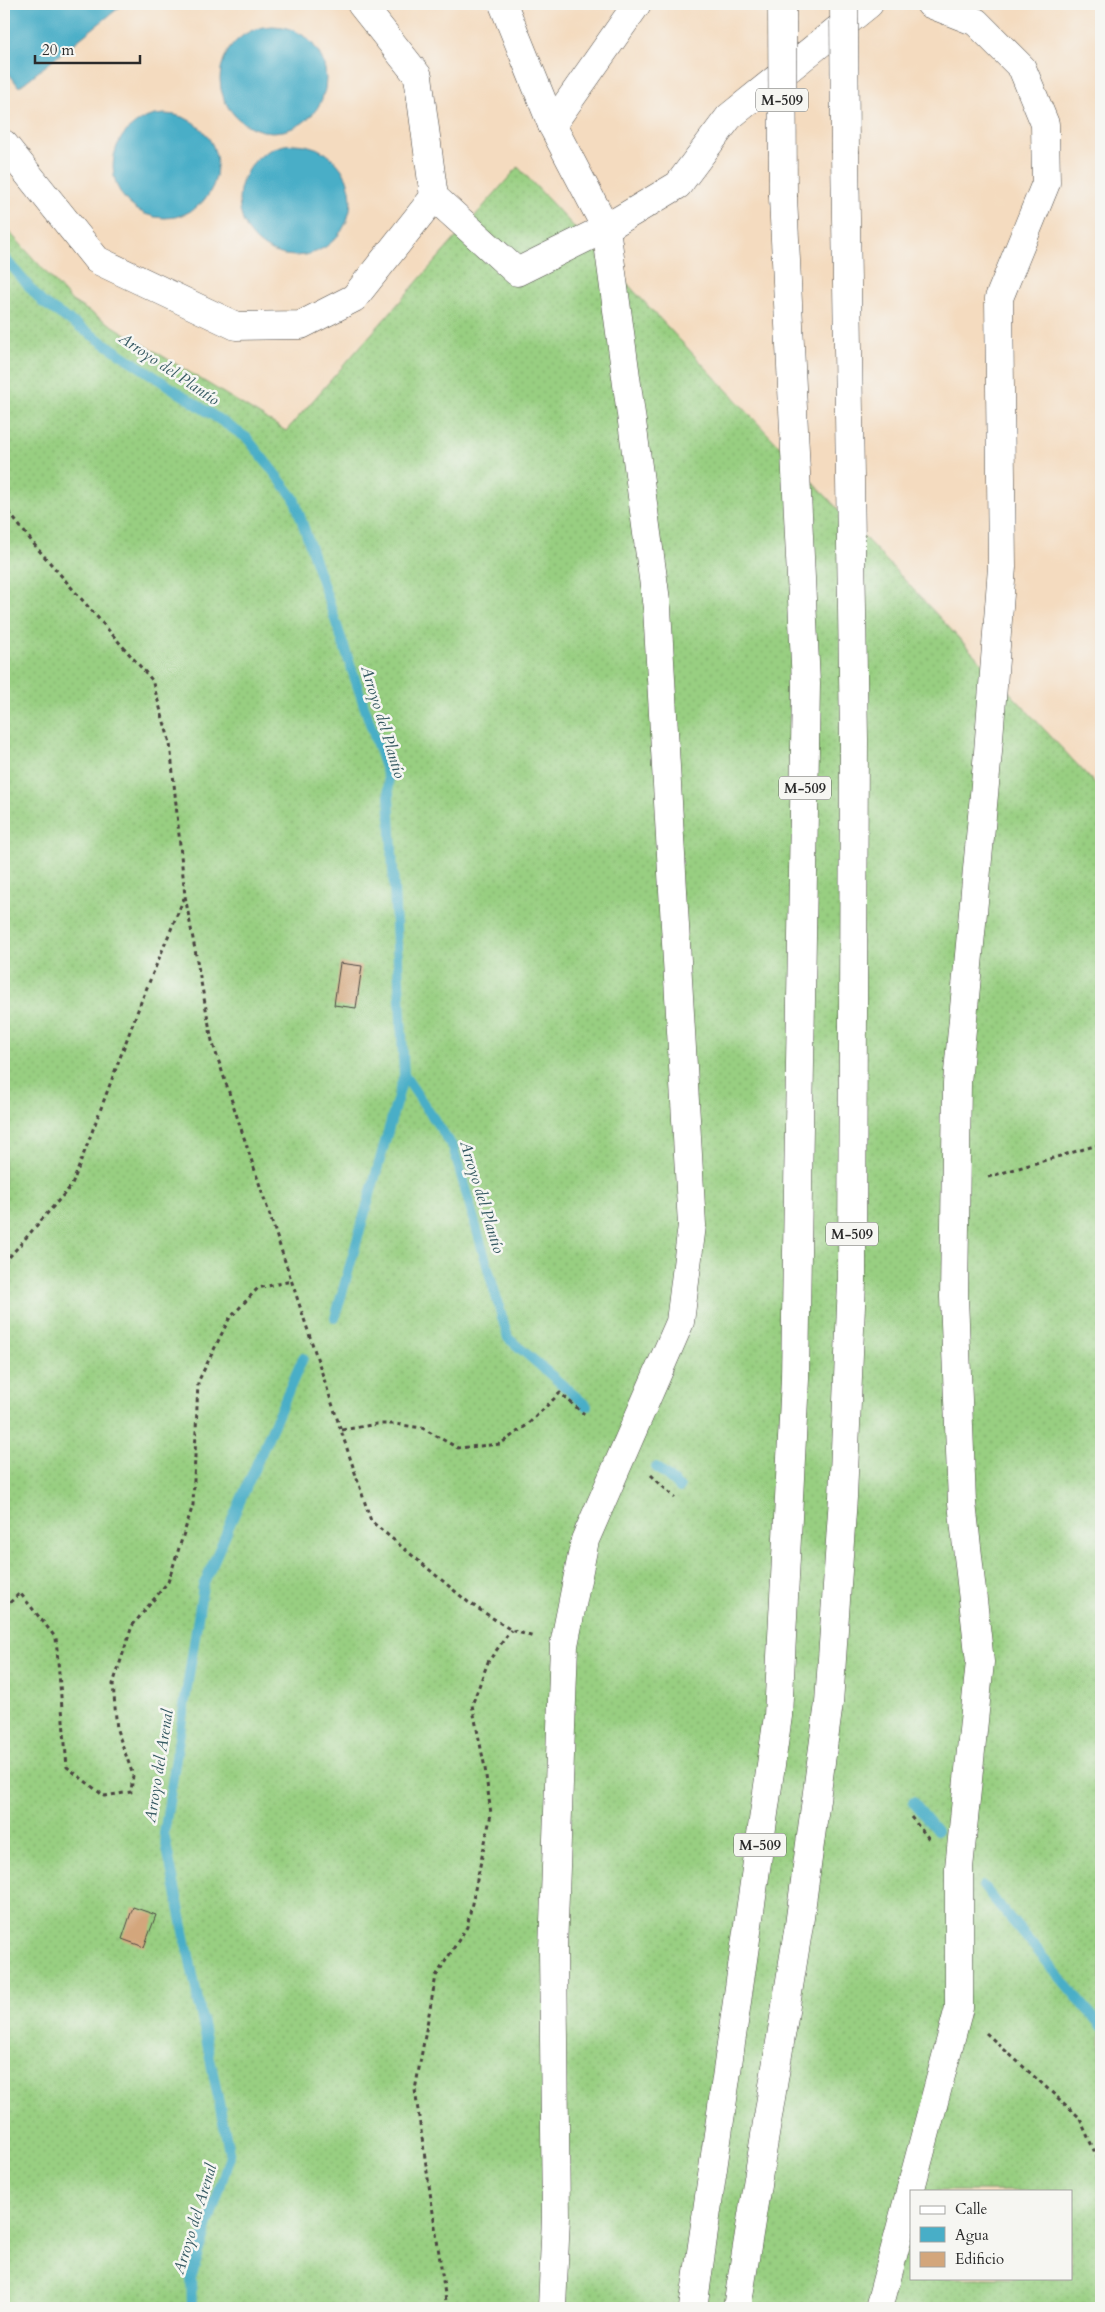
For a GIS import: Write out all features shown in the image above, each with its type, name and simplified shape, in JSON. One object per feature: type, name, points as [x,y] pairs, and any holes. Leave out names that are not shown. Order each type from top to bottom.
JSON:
[{"type":"main road","points":[[360,4],[418,76],[434,197],[517,272],[606,228],[678,185],[729,117],[868,4]]},
{"type":"main road","points":[[504,4],[552,125],[606,228],[656,608],[692,1225],[680,1322],[584,1540],[564,1645],[553,1950],[556,2218],[552,2308]]},
{"type":"main road","points":[[552,125],[637,4]]},
{"type":"main road","name":"M-509","points":[[693,2308],[778,1716],[795,1379],[806,684],[783,197],[782,4]]},
{"type":"main road","name":"M-509","points":[[737,2308],[799,1924],[829,1703],[843,1497],[852,1282],[854,739],[844,4]]},
{"type":"main road","points":[[910,2190],[958,2008],[959,1868],[980,1662],[962,1502],[954,1297],[957,1083],[988,752],[1002,566],[999,298],[1046,183],[1045,124],[1022,68],[976,22],[930,4]]},
{"type":"main road","points":[[4,144],[97,260],[236,326],[301,326],[354,298],[434,197]]},
{"type":"main road","points":[[879,2308],[910,2190]]},
{"type":"path","points":[[4,506],[37,548],[152,680],[170,743],[184,896],[212,1041],[371,1521],[468,1602],[511,1630],[564,1645]]},
{"type":"path","points":[[4,1263],[72,1184],[184,896]]},
{"type":"path","points":[[956,1186],[1101,1144]]},
{"type":"path","points":[[4,1608],[20,1593],[56,1638],[67,1767],[104,1796],[131,1792],[133,1775],[117,1730],[113,1684],[132,1626],[168,1582],[193,1505],[198,1382],[229,1318],[258,1288],[292,1281]]},
{"type":"path","points":[[341,1430],[378,1424],[395,1424],[422,1428],[458,1448],[500,1444],[527,1425],[560,1394],[584,1414]]},
{"type":"path","points":[[651,1475],[675,1498]]},
{"type":"path","points":[[447,2308],[415,2090],[436,1976],[467,1927],[492,1814],[472,1705],[488,1662],[511,1630]]},
{"type":"path","points":[[958,2008],[1079,2118],[1101,2166]]},
{"type":"green space","points":[[518,167],[1101,790],[1101,2308],[4,2308],[4,226],[72,301],[286,431]]},
{"type":"water","points":[[4,4],[118,4],[120,7],[19,87],[4,67]]},
{"type":"water","points":[[273,26],[293,30],[310,42],[322,59],[326,79],[322,99],[310,116],[293,128],[273,132],[253,128],[236,116],[224,99],[220,79],[224,59],[236,42],[253,30]]},
{"type":"water","points":[[165,114],[185,118],[194,122],[202,129],[209,137],[213,146],[217,166],[213,186],[209,195],[202,203],[194,210],[185,214],[165,218],[145,214],[136,210],[128,203],[121,195],[117,186],[113,166],[117,146],[121,137],[128,129],[136,122],[145,118]]},
{"type":"water","points":[[295,144],[317,148],[335,160],[347,178],[351,200],[347,222],[335,240],[317,252],[295,256],[273,252],[255,240],[243,222],[239,200],[243,178],[255,160],[273,148]]},
{"type":"building","points":[[340,963],[362,966],[356,1008],[334,1005]]},
{"type":"building","points":[[133,1907],[156,1915],[144,1947],[122,1939]]},
{"type":"waterway","name":"Arroyo del Plantío","points":[[4,257],[42,302],[247,438],[294,498],[388,777],[404,1075],[453,1147],[508,1338],[587,1406]]},
{"type":"waterway","points":[[335,1318],[404,1075]]},
{"type":"waterway","name":"Arroyo del Arenal","points":[[192,2308],[191,2278],[230,2156],[164,1834],[203,1586],[303,1358]]},
{"type":"waterway","name":"Arroyo del Plantío","points":[[656,1467],[680,1488]]},
{"type":"waterway","points":[[913,1802],[937,1831]]},
{"type":"waterway","name":"Arroyo del Plantío","points":[[983,1886],[1101,2026]]}]
